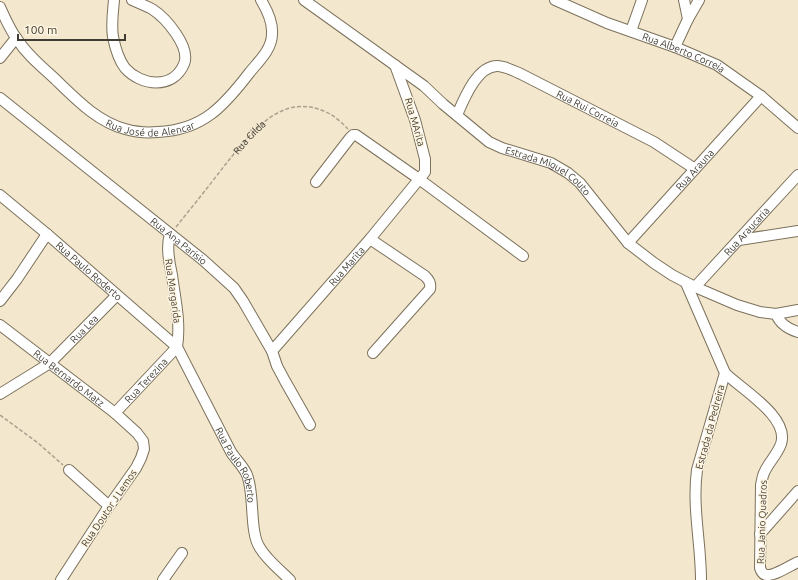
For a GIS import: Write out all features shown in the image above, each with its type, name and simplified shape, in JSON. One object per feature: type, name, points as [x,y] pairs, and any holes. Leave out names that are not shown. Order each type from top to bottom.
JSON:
[{"type":"street","points":[[114,0],[112,23],[113,37],[120,58],[125,67],[135,77],[149,83],[165,82],[177,74],[184,64],[186,54],[180,38],[165,20],[153,10],[132,0]]},
{"type":"street","name":"Rua José de Alencar","points":[[0,7],[16,38],[34,60],[89,110],[104,120],[124,129],[143,132],[168,131],[186,128],[213,114],[234,93],[267,50],[272,41],[273,32],[267,10],[261,0]]},
{"type":"street","name":"Estrada Miguel Couto","points":[[304,0],[424,86],[489,142],[502,148],[551,163],[568,173],[580,183],[628,244],[654,263],[691,285],[737,305],[760,312],[776,314],[798,310]]},
{"type":"street","name":"Rua Alberto Correia","points":[[555,0],[583,13],[675,47],[716,65],[761,96],[798,128]]},
{"type":"street","points":[[631,31],[642,0]]},
{"type":"street","points":[[684,0],[688,19]]},
{"type":"street","points":[[675,47],[698,0]]},
{"type":"street","points":[[0,58],[16,38]]},
{"type":"street","name":"Rua MArita","points":[[395,65],[415,120],[423,153],[426,168],[425,172],[419,179]]},
{"type":"street","name":"Rua Rui Correia","points":[[457,115],[467,93],[483,71],[496,66],[501,66],[521,74],[654,142],[695,169]]},
{"type":"street","name":"Rua Arauna","points":[[628,244],[761,96]]},
{"type":"street","name":"Rua Ana Parisio","points":[[0,98],[222,276],[234,288],[272,351],[277,366],[310,425]]},
{"type":"street","points":[[316,182],[350,138],[353,135],[358,136],[524,256]]},
{"type":"street","name":"Rua Araucaria","points":[[691,285],[739,240],[798,175]]},
{"type":"street","name":"Rua Marita","points":[[272,351],[370,239],[419,179]]},
{"type":"street","name":"Rua Paulo Roderto","points":[[0,195],[48,234],[177,347]]},
{"type":"street","points":[[739,240],[798,231]]},
{"type":"street","points":[[0,301],[48,234]]},
{"type":"street","name":"Rua Margarida","points":[[170,234],[168,241],[168,254],[177,310],[179,337],[177,347]]},
{"type":"street","points":[[370,239],[425,276],[429,281],[430,289],[373,353]]},
{"type":"street","name":"Estrada da Pedreira","points":[[691,285],[725,373],[697,470],[695,499],[701,580]]},
{"type":"street","name":"Rua Lea","points":[[0,394],[50,363],[117,295]]},
{"type":"street","points":[[776,314],[778,320],[798,332]]},
{"type":"street","name":"Rua Bernardo Matz","points":[[0,325],[115,412],[137,433]]},
{"type":"street","name":"Rua Terezina","points":[[115,412],[177,347]]},
{"type":"street","name":"Rua Paulo Roberto","points":[[177,347],[232,452],[248,476],[255,537],[259,548],[290,580]]},
{"type":"street","name":"Rua Janio Quadros","points":[[725,373],[750,394],[775,419],[781,429],[783,437],[780,446],[764,474],[761,485],[760,568],[764,574],[767,575],[776,573],[798,562]]},
{"type":"street","name":"Rua Doutor J Lemos","points":[[61,580],[141,458],[144,449],[143,442],[137,433]]},
{"type":"street","points":[[69,470],[109,506]]},
{"type":"street","points":[[760,534],[798,491]]},
{"type":"street","points":[[163,580],[182,553]]},
{"type":"path","name":"Rua Gilda","points":[[170,234],[248,137],[267,119],[279,112],[295,107],[312,107],[327,112],[358,136]]},
{"type":"path","points":[[0,415],[38,443],[69,470]]}]
